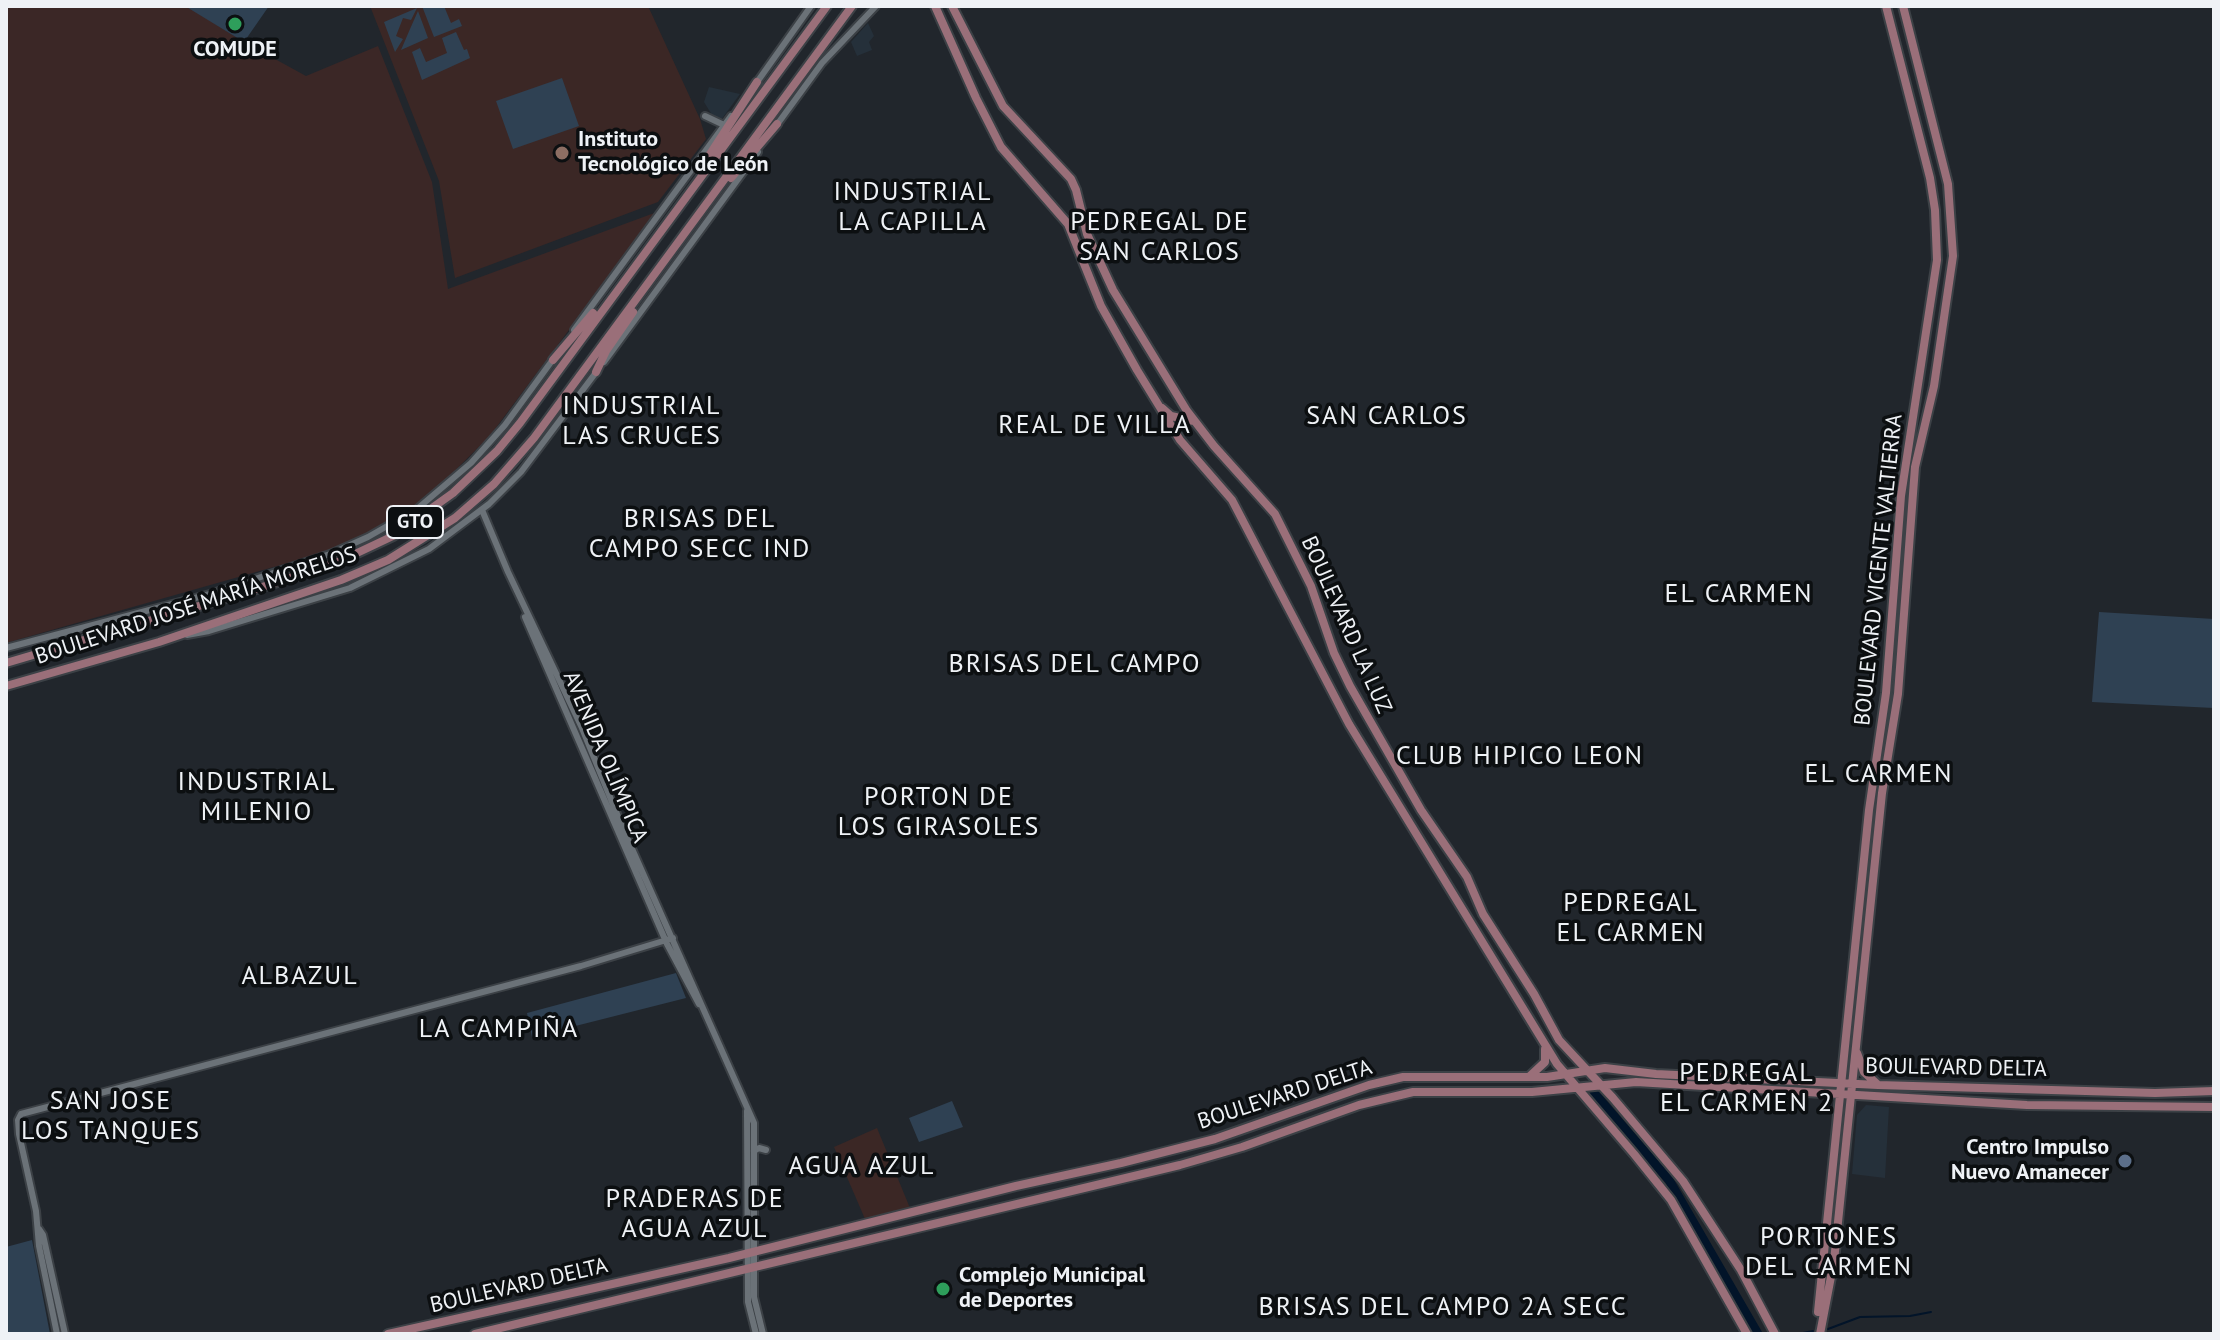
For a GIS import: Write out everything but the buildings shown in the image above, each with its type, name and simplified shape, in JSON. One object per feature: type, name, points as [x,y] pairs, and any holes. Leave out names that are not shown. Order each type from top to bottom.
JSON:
[{"type":"main road","name":"BOULEVARD JOSÉ MARÍA MORELOS","points":[[6,684],[175,636],[366,570],[413,546],[455,518],[511,466],[852,6]]},
{"type":"main road","name":"BOULEVARD LA LUZ","points":[[935,6],[1001,147],[1068,224],[1107,319],[1170,427],[1232,500],[1349,724],[1542,1040],[1576,1089],[1642,1162],[1671,1200],[1747,1334]]},
{"type":"main road","points":[[952,6],[1003,106],[1071,179],[1087,234],[1126,314],[1184,415]]},
{"type":"main road","name":"BOULEVARD VICENTE VALTIERRA","points":[[1818,1334],[1846,1095],[1869,810],[1886,693],[1901,496],[1937,260],[1930,178],[1886,6]]},
{"type":"main road","name":"BOULEVARD VICENTE VALTIERRA","points":[[1847,1083],[1857,1052],[1882,793],[1898,694],[1915,467],[1947,316],[1953,256],[1948,184],[1903,6]]},
{"type":"main road","name":"BOULEVARD JOSÉ MARÍA MORELOS","points":[[6,663],[338,562],[410,525],[453,493],[511,435],[824,10]]},
{"type":"main road","points":[[1902,67],[1917,63]]},
{"type":"main road","points":[[684,199],[693,180],[757,82]]},
{"type":"main road","points":[[708,202],[777,124]]},
{"type":"main road","points":[[1075,240],[1087,234]]},
{"type":"main road","points":[[553,360],[626,277]]},
{"type":"main road","points":[[596,372],[646,286]]},
{"type":"main road","points":[[1156,402],[1171,416],[1184,415]]},
{"type":"main road","points":[[1170,427],[1184,415]]},
{"type":"main road","name":"BOULEVARD LA LUZ","points":[[1184,415],[1194,421],[1275,514],[1313,589],[1343,671],[1367,716],[1426,817],[1467,877],[1483,914],[1559,1040],[1683,1181],[1741,1270],[1775,1334]]},
{"type":"main road","points":[[253,590],[267,576]]},
{"type":"main road","points":[[210,594],[232,596]]},
{"type":"main road","points":[[1528,1078],[1545,1062],[1542,1040]]},
{"type":"main road","points":[[1857,1052],[1864,1072],[1878,1085]]},
{"type":"main road","name":"BOULEVARD DELTA","points":[[388,1334],[511,1308],[1121,1163],[1215,1139],[1369,1085],[1403,1077],[1528,1078],[1605,1068],[1878,1085],[2155,1093],[2214,1091]]},
{"type":"main road","points":[[1729,1088],[1730,1076]]},
{"type":"main road","points":[[1802,1080],[1802,1091]]},
{"type":"main road","points":[[1613,1098],[1612,1090],[1618,1082]]},
{"type":"main road","name":"BOULEVARD DELTA","points":[[475,1334],[1180,1165],[1359,1105],[1413,1092],[1516,1093],[1576,1089],[1618,1082],[2013,1104],[2214,1107]]},
{"type":"main road","points":[[1963,1101],[1973,1095],[1969,1087]]},
{"type":"main road","points":[[2012,1089],[2005,1097],[2013,1104]]},
{"type":"main road","name":"BOULEVARD VICENTE VALTIERRA","points":[[1818,1334],[1834,1261],[1849,1113],[1846,1095]]},
{"type":"main road","points":[[1849,1113],[1867,1097]]},
{"type":"main road","points":[[1298,1111],[1289,1121],[1302,1126]]},
{"type":"main road","points":[[1272,1120],[1279,1128],[1274,1135]]},
{"type":"main road","points":[[641,1293],[649,1284],[646,1275]]},
{"type":"street","points":[[6,648],[210,594],[330,554],[368,537],[426,502],[453,481],[490,443],[553,360],[811,6]]},
{"type":"street","points":[[175,636],[209,631],[350,588],[414,558],[482,510],[537,452],[833,50],[876,6]]},
{"type":"street","points":[[705,116],[724,125]]},
{"type":"street","name":"AVENIDA OLÍMPICA","points":[[482,510],[582,728],[686,983],[705,1014],[754,1123],[748,1302],[756,1334]]},
{"type":"street","name":"AVENIDA OLÍMPICA","points":[[469,520],[481,525],[492,544],[669,939]]},
{"type":"street","points":[[57,1334],[17,1125],[19,1117],[27,1112],[581,966],[669,939]]},
{"type":"street","name":"AVENIDA OLÍMPICA","points":[[747,1107],[751,1252]]},
{"type":"street","points":[[754,1151],[759,1148],[766,1150]]},
{"type":"street","points":[[39,1229],[43,1235],[65,1334]]},
{"type":"street","name":"AVENIDA OLÍMPICA","points":[[748,1270],[763,1334]]},
{"type":"shaded area","points":[[6,6],[187,6],[306,76],[378,46],[432,182],[448,289],[657,212],[489,437],[415,510],[330,551],[6,643]]},
{"type":"shaded area","name":"COMUDE","points":[[185,6],[269,6],[244,42]]},
{"type":"shaded area","name":"Instituto Tecnológico de León","points":[[370,6],[648,6],[700,119],[706,139],[658,202],[455,278],[439,181]]},
{"type":"shaded area","points":[[422,6],[444,6],[451,23],[459,19],[462,26],[434,37]]},
{"type":"shaded area","points":[[417,8],[411,20],[403,18],[396,36],[403,39],[395,52],[384,22]]},
{"type":"shaded area","points":[[418,11],[428,38],[401,50],[410,29]]},
{"type":"shaded area","points":[[868,23],[874,36],[869,42],[872,50],[857,56],[851,42]]},
{"type":"shaded area","points":[[456,32],[470,58],[422,80],[412,52],[420,48],[426,62],[447,53],[442,38]]},
{"type":"shaded area","points":[[562,78],[579,126],[513,149],[496,101]]},
{"type":"shaded area","points":[[709,87],[740,94],[721,120],[715,120],[704,102]]},
{"type":"shaded area","points":[[2099,612],[2214,619],[2214,708],[2092,702]]},
{"type":"shaded area","points":[[676,973],[686,998],[532,1037],[527,1013]]},
{"type":"shaded area","points":[[952,1101],[963,1127],[919,1142],[909,1118]]},
{"type":"shaded area","points":[[1866,1105],[1889,1107],[1885,1178],[1852,1174],[1857,1115]]},
{"type":"shaded area","points":[[877,1128],[910,1208],[865,1219],[834,1147]]},
{"type":"shaded area","points":[[32,1240],[50,1334],[6,1334],[6,1247]]},
{"type":"waterway","points":[[1594,1093],[1669,1180],[1758,1334]]},
{"type":"waterway","points":[[1828,1329],[1860,1317],[1910,1316],[1931,1312]]},
{"type":"waterway","points":[[1798,1334],[1813,1331]]},
{"type":"place","name":"COMUDE","points":[[235,24]]},
{"type":"place","name":"Instituto Tecnológico de León","points":[[562,153]]},
{"type":"place","name":"Centro Impulso Nuevo Amanecer","points":[[2125,1161]]},
{"type":"place","name":"Complejo Municipal de Deportes","points":[[943,1289]]},
{"type":"district","name":"INDUSTRIAL LA CAPILLA","points":[[913,208]]},
{"type":"district","name":"PEDREGAL DE SAN CARLOS","points":[[1160,238]]},
{"type":"district","name":"SAN CARLOS","points":[[1387,417]]},
{"type":"district","name":"INDUSTRIAL LAS CRUCES","points":[[642,422]]},
{"type":"district","name":"REAL DE VILLA","points":[[1095,426]]},
{"type":"district","name":"BRISAS DEL CAMPO SECC IND","points":[[700,535]]},
{"type":"district","name":"EL CARMEN","points":[[1739,595]]},
{"type":"district","name":"BRISAS DEL CAMPO","points":[[1075,665]]},
{"type":"district","name":"CLUB HIPICO LEON","points":[[1520,757]]},
{"type":"district","name":"EL CARMEN","points":[[1879,775]]},
{"type":"district","name":"INDUSTRIAL MILENIO","points":[[257,798]]},
{"type":"district","name":"PORTON DE LOS GIRASOLES","points":[[939,813]]},
{"type":"district","name":"PEDREGAL EL CARMEN","points":[[1631,919]]},
{"type":"district","name":"ALBAZUL","points":[[300,977]]},
{"type":"district","name":"LA CAMPIÑA","points":[[499,1030]]},
{"type":"district","name":"PEDREGAL EL CARMEN 2","points":[[1747,1089]]},
{"type":"district","name":"SAN JOSE LOS TANQUES","points":[[111,1117]]},
{"type":"district","name":"AGUA AZUL","points":[[862,1167]]},
{"type":"district","name":"PRADERAS DE AGUA AZUL","points":[[695,1215]]},
{"type":"district","name":"PORTONES DEL CARMEN","points":[[1829,1253]]},
{"type":"district","name":"BRISAS DEL CAMPO 2A SECC","points":[[1443,1308]]}]
